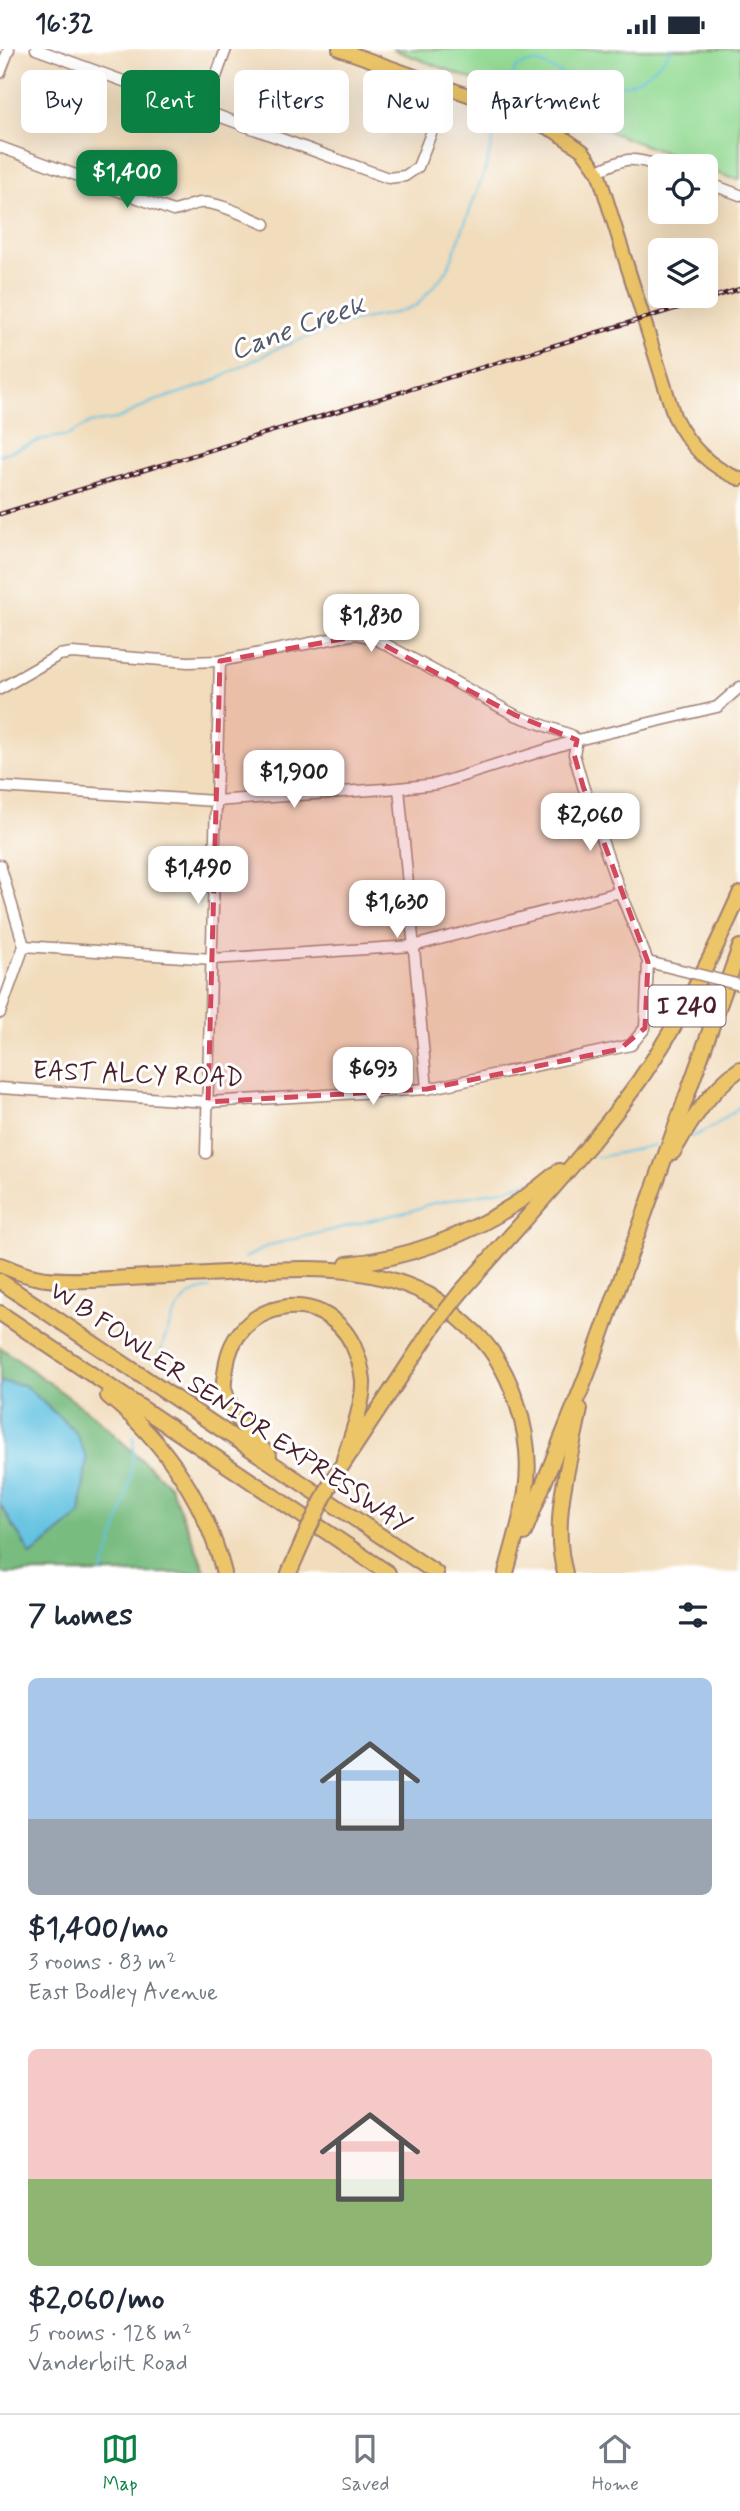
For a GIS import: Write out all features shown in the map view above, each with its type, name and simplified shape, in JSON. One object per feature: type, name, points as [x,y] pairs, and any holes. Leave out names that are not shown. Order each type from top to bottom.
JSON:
[{"type":"highway","name":"I 240","points":[[291,1573],[307,1532],[344,1459],[434,1326],[583,1154],[639,1080],[687,1005],[740,894]]},
{"type":"highway","name":"I 240","points":[[588,1372],[740,947]]},
{"type":"highway","points":[[658,1178],[706,1101],[723,1082],[740,1069]]},
{"type":"highway","points":[[0,1265],[37,1278],[102,1280],[296,1268],[381,1259],[460,1235],[515,1204],[583,1154]]},
{"type":"highway","points":[[296,1268],[357,1271],[398,1281],[431,1296],[487,1346],[511,1387],[522,1419],[526,1448],[527,1490],[507,1573]]},
{"type":"highway","name":"W B FOWLER SENIOR EXPRESSWAY","points":[[0,1281],[436,1573]]},
{"type":"highway","points":[[295,1480],[257,1443],[234,1412],[224,1387],[227,1354],[240,1331],[261,1314],[308,1306],[330,1317],[348,1334],[359,1357],[363,1383],[344,1459]]},
{"type":"highway","points":[[5,1317],[55,1359],[130,1413],[164,1451],[191,1491],[216,1541],[224,1573]]},
{"type":"highway","name":"W B FOWLER SENIOR EXPRESSWAY","points":[[5,1317],[388,1573]]},
{"type":"highway","points":[[507,1573],[588,1372]]},
{"type":"highway","points":[[565,1573],[560,1555],[560,1515],[588,1372]]},
{"type":"main road","points":[[339,49],[396,70]]},
{"type":"main road","points":[[453,91],[513,111],[554,131],[583,151],[598,171],[674,416],[685,438],[706,460],[740,479]]},
{"type":"street","points":[[0,73],[9,49]]},
{"type":"street","points":[[36,49],[121,80]]},
{"type":"street","points":[[218,70],[226,49]]},
{"type":"street","points":[[220,116],[388,178],[405,176],[418,167],[431,133]]},
{"type":"street","points":[[0,147],[173,211],[183,210],[201,202],[214,204],[265,224]]},
{"type":"street","points":[[598,171],[619,161],[637,159],[648,162]]},
{"type":"street","points":[[718,187],[740,195]]},
{"type":"street","points":[[0,689],[59,655],[72,653],[188,662],[220,661],[356,634],[365,635],[514,715],[571,735],[577,740]]},
{"type":"street","points":[[206,1153],[220,661]]},
{"type":"street","points":[[0,787],[215,801],[437,784],[577,740],[717,707],[740,687]]},
{"type":"street","points":[[577,740],[574,754],[620,892],[648,962],[740,985]]},
{"type":"street","points":[[400,787],[427,1089]]},
{"type":"street","points":[[0,865],[24,946],[0,1013]]},
{"type":"street","points":[[24,946],[212,959],[413,946],[620,892]]},
{"type":"street","name":"EAST ALCY ROAD","points":[[0,1088],[208,1102],[427,1089],[631,1045],[645,1028],[648,962]]},
{"type":"highlighted area","points":[[365,635],[515,715],[577,740],[574,754],[583,786],[648,962],[645,1028],[620,1049],[427,1089],[208,1102],[220,661]]},
{"type":"green space","points":[[392,49],[740,49],[740,179],[718,173],[718,154],[668,154],[613,133],[624,133],[624,70],[467,70],[467,78]]},
{"type":"green space","points":[[0,1347],[93,1415],[170,1486],[206,1573],[0,1573]]},
{"type":"water","points":[[2,1382],[24,1385],[75,1431],[87,1458],[80,1515],[31,1555],[0,1504]]},
{"type":"waterway","name":"Cane Creek","points":[[624,85],[648,73],[672,49]]},
{"type":"waterway","name":"Cane Creek","points":[[516,70],[518,66],[532,62],[556,70]]},
{"type":"waterway","name":"Cane Creek","points":[[0,455],[44,439],[69,435],[90,423],[117,419],[152,402],[207,384],[278,348],[327,330],[417,305],[447,271],[484,173],[495,133]]},
{"type":"waterway","points":[[691,1137],[713,1127],[740,1106]]},
{"type":"waterway","points":[[596,1158],[655,1145]]},
{"type":"waterway","points":[[245,1258],[270,1245],[530,1181]]},
{"type":"waterway","points":[[158,1360],[169,1326],[181,1304],[198,1291],[210,1289]]},
{"type":"waterway","points":[[102,1573],[119,1523],[132,1471],[133,1436]]},
{"type":"railway","points":[[0,514],[740,289]]}]
